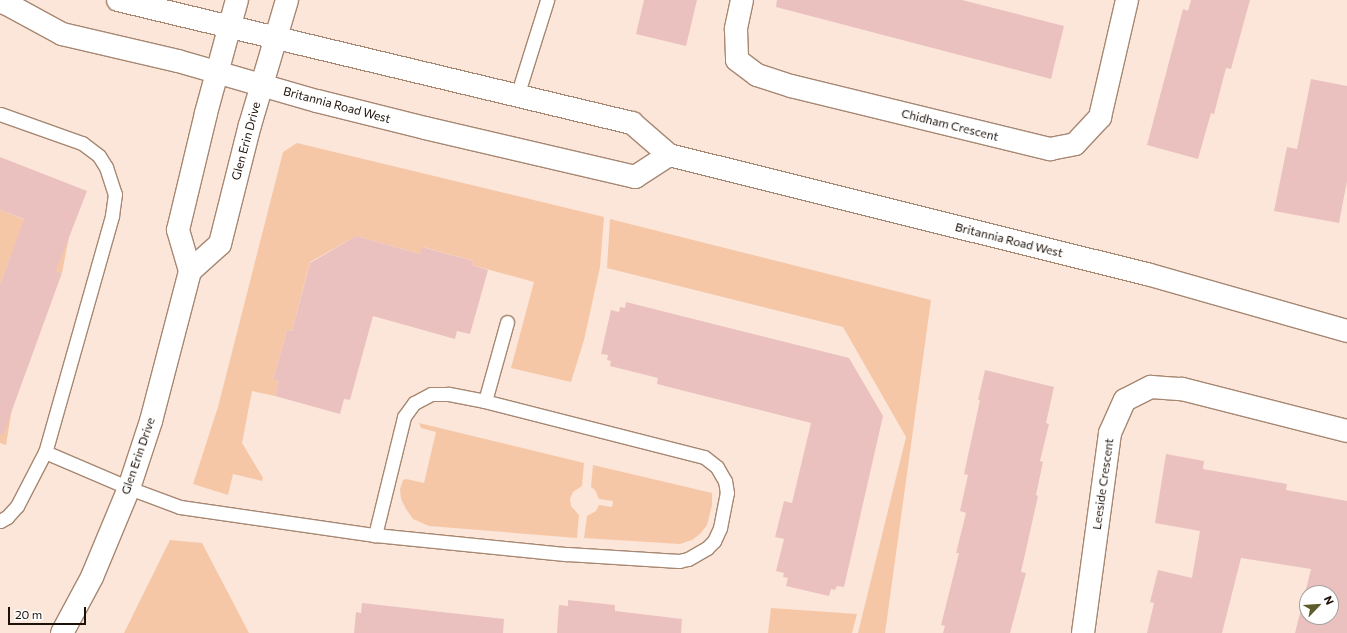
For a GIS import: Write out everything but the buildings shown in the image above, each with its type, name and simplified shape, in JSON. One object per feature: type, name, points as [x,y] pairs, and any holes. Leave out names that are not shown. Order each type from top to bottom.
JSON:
[{"type":"street","name":"Britannia Road West","points":[[118,0],[632,123],[669,155],[1147,274],[1347,331]]},
{"type":"street","points":[[190,271],[178,230],[217,72],[237,0]]},
{"type":"street","name":"Glen Erin Drive","points":[[62,633],[92,577],[129,488],[151,421],[190,271],[220,244],[261,85],[287,0]]},
{"type":"street","name":"Chidham Crescent","points":[[742,0],[736,29],[737,60],[757,75],[791,86],[1050,149],[1075,144],[1100,117],[1127,0]]},
{"type":"street","name":"Britannia Road West","points":[[10,2],[62,34],[178,61],[261,85],[425,128],[635,177],[669,155]]},
{"type":"street","name":"Leeside Crescent","points":[[1082,633],[1110,433],[1125,400],[1151,387],[1182,389],[1347,431]]},
{"type":"lane","points":[[517,96],[547,0]]},
{"type":"lane","points":[[0,114],[82,143],[99,156],[106,167],[115,194],[112,216],[45,452],[16,506],[7,517],[0,521]]},
{"type":"lane","points":[[485,401],[507,322]]},
{"type":"lane","points":[[45,452],[129,488],[180,507],[375,535],[567,554],[679,561],[697,556],[714,540],[720,528],[727,493],[725,481],[717,467],[704,457],[485,401],[448,394],[431,394],[414,403],[404,417],[375,535]]},
{"type":"shaded area","points":[[297,143],[604,217],[600,267],[584,340],[571,382],[511,368],[534,282],[472,265],[473,261],[423,247],[420,254],[356,236],[310,262],[292,331],[287,330],[273,380],[279,381],[275,396],[252,391],[242,443],[263,478],[262,481],[233,474],[228,495],[193,484],[218,407],[283,152]]},
{"type":"shaded area","points":[[0,210],[69,237],[62,273],[11,255],[0,285]]},
{"type":"shaded area","points":[[610,219],[931,300],[885,633],[858,633],[906,437],[843,327],[607,268]]},
{"type":"shaded area","points":[[0,403],[12,408],[6,445],[0,443]]},
{"type":"shaded area","points":[[419,423],[584,463],[582,486],[573,492],[570,499],[571,506],[579,515],[577,538],[429,526],[413,519],[401,499],[400,489],[403,480],[406,479],[424,483],[436,432],[421,428]]},
{"type":"shaded area","points":[[593,465],[712,493],[712,505],[707,525],[700,534],[692,540],[680,544],[584,538],[587,516],[596,511],[599,505],[612,507],[613,501],[599,499],[595,490],[591,487]]},
{"type":"shaded area","points":[[170,540],[202,543],[249,633],[124,633]]},
{"type":"shaded area","points":[[771,608],[857,614],[852,633],[768,633]]}]
